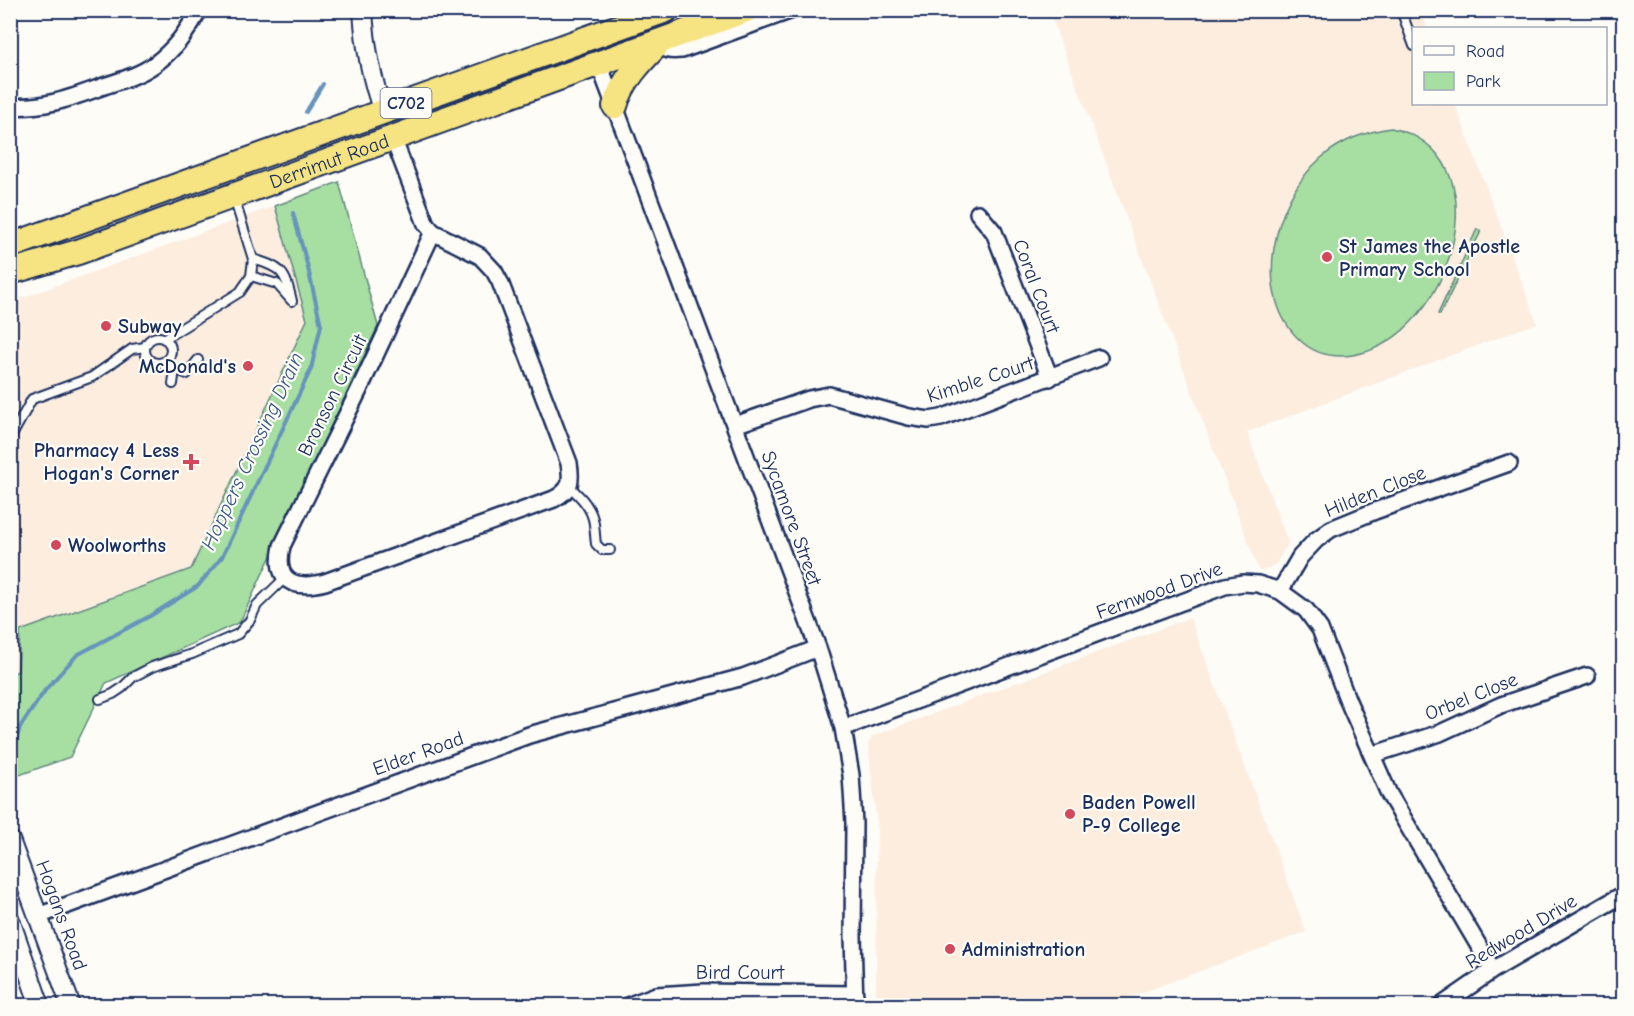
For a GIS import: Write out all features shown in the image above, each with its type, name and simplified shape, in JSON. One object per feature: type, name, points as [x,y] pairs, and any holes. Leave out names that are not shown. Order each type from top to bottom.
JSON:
[{"type":"highway","name":"Derrimut Road","points":[[10,246],[666,10]]},
{"type":"highway","name":"Derrimut Road","points":[[10,272],[78,252],[746,10]]},
{"type":"highway","points":[[590,38],[599,64]]},
{"type":"highway","points":[[615,106],[619,92],[641,62],[660,42]]},
{"type":"highway","points":[[383,111],[393,138]]},
{"type":"highway","points":[[223,169],[233,196]]},
{"type":"highway","points":[[10,251],[34,252],[47,261]]},
{"type":"street","points":[[10,106],[27,108],[63,101],[136,75],[177,45],[199,10]]},
{"type":"street","points":[[363,10],[367,53],[383,111]]},
{"type":"street","points":[[660,42],[663,48],[670,52],[682,50],[792,10]]},
{"type":"street","name":"Sycamore Street","points":[[599,64],[818,648],[843,728],[851,775],[854,822],[855,1000]]},
{"type":"street","points":[[286,578],[303,586],[325,582],[554,499],[564,494],[569,486],[571,475],[569,463],[495,271],[480,256],[433,232],[423,218],[393,138]]},
{"type":"street","name":"Coral Court","points":[[978,213],[994,232],[1050,378]]},
{"type":"street","name":"Bronson Circuit","points":[[286,578],[279,561],[282,546],[433,232]]},
{"type":"street","name":"Kimble Court","points":[[735,425],[830,394],[909,417],[929,420],[958,412],[1099,358]]},
{"type":"street","name":"Hilden Close","points":[[1280,591],[1300,557],[1330,529],[1509,463]]},
{"type":"street","name":"Fernwood Drive","points":[[843,728],[1225,586],[1243,583],[1258,584],[1280,591],[1306,610],[1320,629],[1389,794],[1493,970]]},
{"type":"street","name":"Elder Road","points":[[38,916],[529,735],[743,676],[818,648]]},
{"type":"street","name":"Orbel Close","points":[[1372,755],[1440,734],[1501,705],[1587,676]]},
{"type":"street","name":"Hogans Road","points":[[10,840],[71,1005]]},
{"type":"street","name":"Redwood Drive","points":[[1441,1005],[1493,970],[1623,894]]},
{"type":"street","points":[[38,916],[12,923],[40,1005]]},
{"type":"street","name":"Bird Court","points":[[627,1005],[656,995],[704,992],[855,1000]]},
{"type":"lane","points":[[1401,10],[1412,43]]},
{"type":"lane","points":[[10,439],[32,399],[92,377],[132,349],[145,347],[154,338],[164,339],[240,292],[251,276],[253,260],[233,196]]},
{"type":"lane","points":[[251,276],[277,284],[292,302],[286,279],[274,265],[253,260]]},
{"type":"lane","points":[[145,347],[146,357],[154,363],[165,361],[170,353],[170,347],[164,339]]},
{"type":"lane","points":[[165,361],[175,369],[187,374],[198,360]]},
{"type":"lane","points":[[173,384],[175,369]]},
{"type":"lane","points":[[569,486],[590,510],[595,524],[596,544],[602,550],[610,550]]},
{"type":"lane","points":[[100,699],[113,694],[133,677],[152,667],[192,654],[238,634],[250,620],[257,605],[286,578]]},
{"type":"shaded area","name":"St James the Apostle Primary School","points":[[1049,11],[1421,11],[1427,27],[1412,27],[1412,105],[1455,105],[1537,323],[1247,432],[1288,543],[1276,564],[1259,571]]},
{"type":"shaded area","points":[[275,206],[307,320],[190,569],[20,631],[18,671],[11,674],[11,302]]},
{"type":"shaded area","name":"Baden Powell P-9 College","points":[[1190,618],[1306,932],[1108,1005],[876,1005],[877,823],[868,744],[873,736]]},
{"type":"green space","points":[[1391,128],[1427,144],[1448,171],[1456,206],[1453,244],[1439,282],[1417,316],[1388,341],[1353,355],[1332,356],[1320,353],[1302,342],[1286,323],[1276,300],[1272,274],[1274,248],[1280,222],[1305,176],[1321,158],[1337,146],[1354,138]]},
{"type":"green space","points":[[339,182],[378,326],[240,622],[106,683],[70,757],[11,778],[11,674],[18,671],[20,631],[191,569],[307,320],[275,206]]},
{"type":"green space","points":[[1477,229],[1481,231],[1440,315],[1438,314]]},
{"type":"waterway","name":"Hoppers Crossing Drain","points":[[306,112],[323,84]]},
{"type":"waterway","name":"Hoppers Crossing Drain","points":[[13,753],[20,727],[46,689],[77,655],[150,616],[198,586],[222,557],[311,369],[321,325],[293,213]]},
{"type":"place","name":"St James the Apostle Primary School","points":[[1327,257]]},
{"type":"place","name":"Subway","points":[[106,326]]},
{"type":"place","name":"McDonald's","points":[[248,366]]},
{"type":"place","name":"Pharmacy 4 Less Hogan's Corner","points":[[191,462]]},
{"type":"place","name":"Woolworths","points":[[56,545]]},
{"type":"place","name":"Baden Powell P-9 College","points":[[1070,814]]},
{"type":"place","name":"Administration","points":[[950,949]]}]
